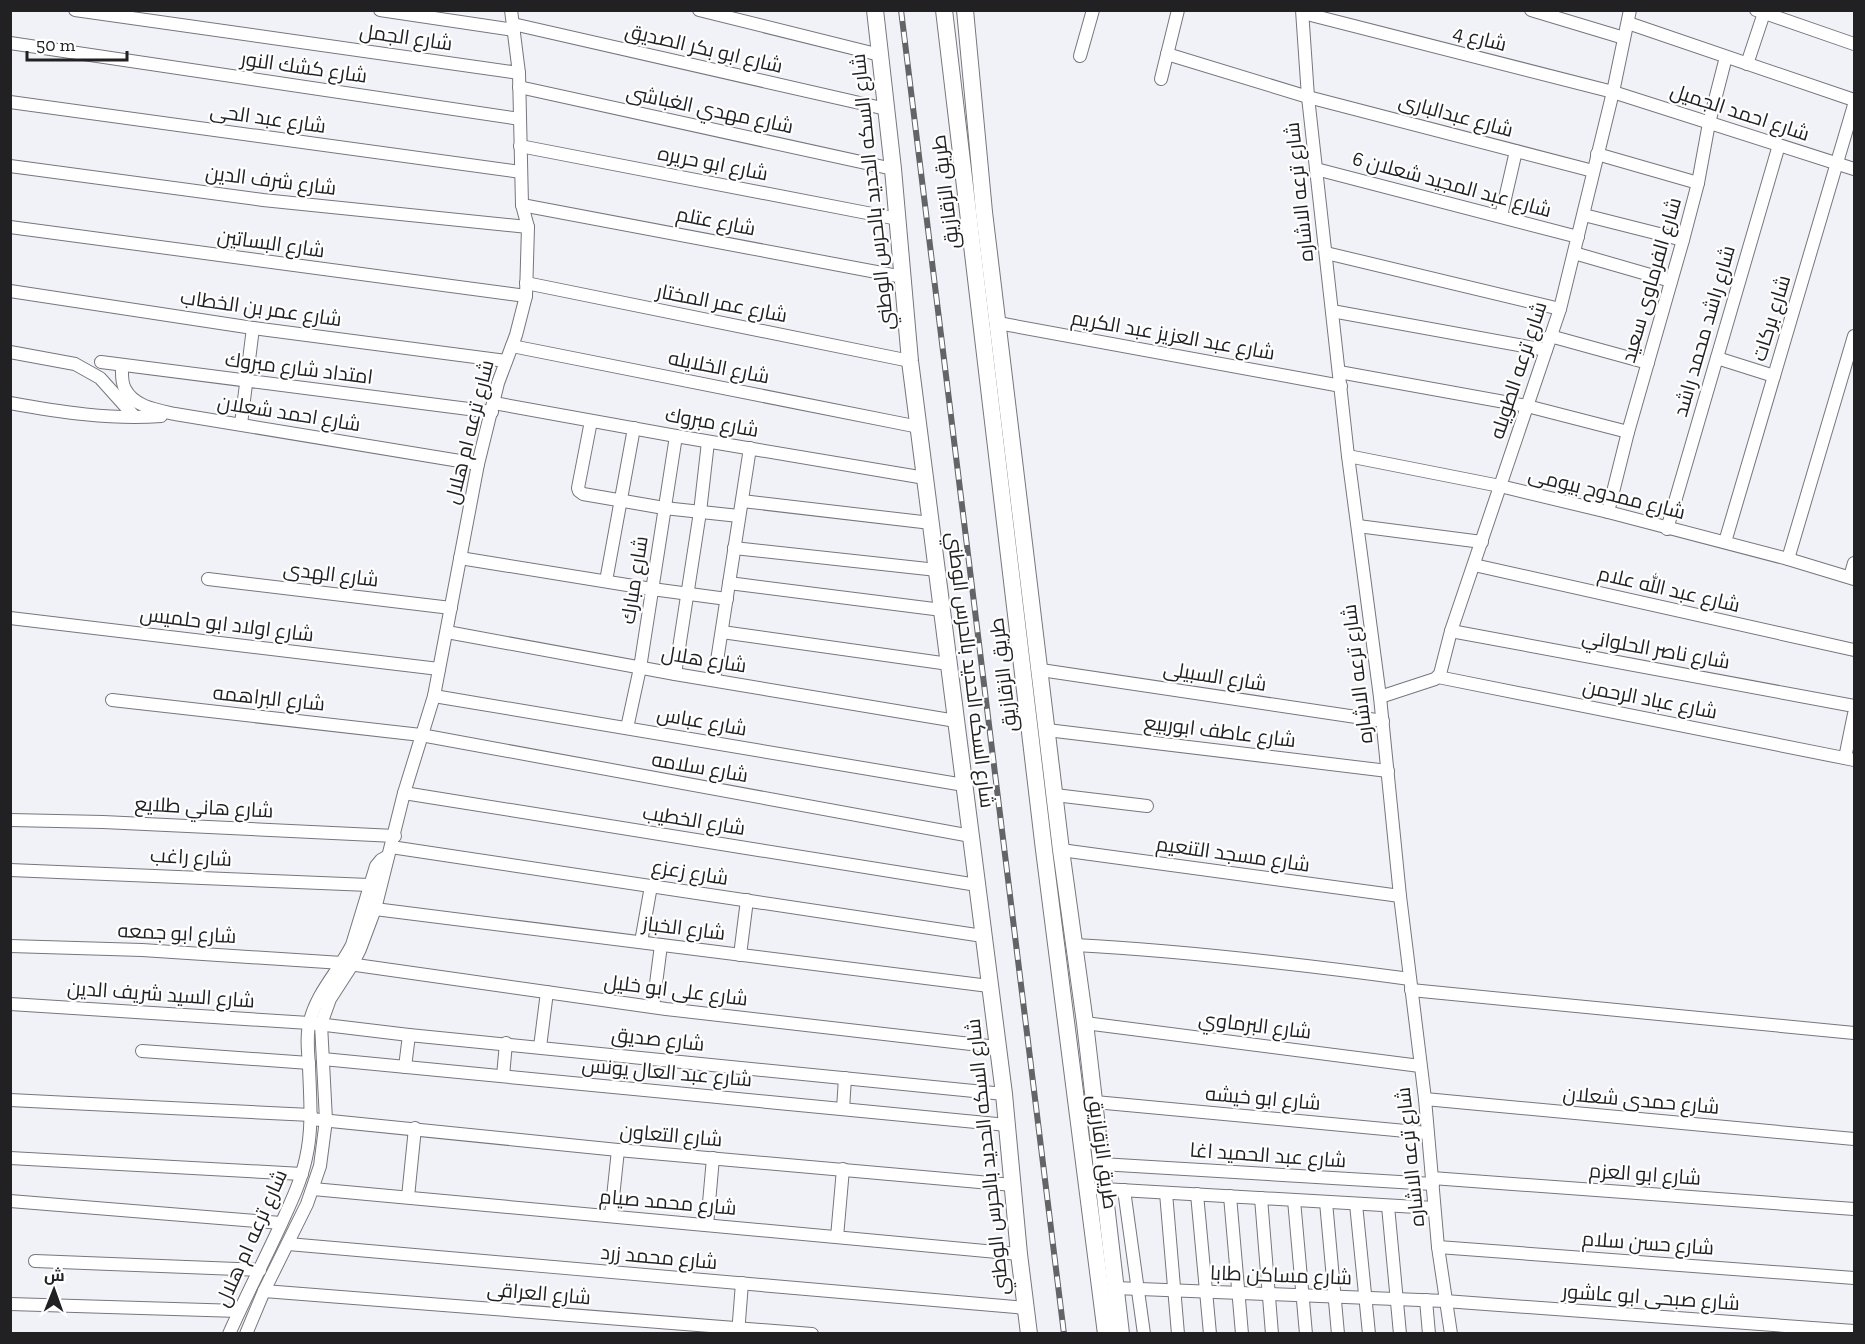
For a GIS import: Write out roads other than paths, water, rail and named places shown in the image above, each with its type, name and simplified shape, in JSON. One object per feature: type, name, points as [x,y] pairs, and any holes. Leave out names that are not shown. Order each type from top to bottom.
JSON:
[{"type":"main road","name":"شارع السكه الحديد بالحرس الوطني","points":[[874,10],[893,169],[910,361],[996,1047],[1004,1094],[1029,1334]]},
{"type":"main road","name":"طريق الزقازيق","points":[[944,10],[1002,419],[1041,670],[1061,850],[1095,1102],[1120,1334]]},
{"type":"main road","name":"طريق الزقازيق","points":[[965,10],[984,212],[998,323],[1002,419],[1082,1155],[1106,1334]]},
{"type":"main road","points":[[1082,1155],[1100,1158]]},
{"type":"street","name":"شارع الجمل","points":[[75,10],[519,73]]},
{"type":"street","name":"شارع ابو بكر الصديق","points":[[380,10],[514,27],[886,109]]},
{"type":"street","name":"شارع ترعه ام هلال","points":[[229,1334],[294,1197],[302,1174],[307,1155],[311,1117],[309,1063],[318,1000],[347,964],[375,909],[404,793],[434,696],[478,464],[498,383],[512,346],[526,290],[528,227],[522,204],[519,73],[511,10]]},
{"type":"street","points":[[699,10],[880,56]]},
{"type":"street","points":[[1080,57],[1093,10]]},
{"type":"street","points":[[1161,78],[1178,10]]},
{"type":"street","points":[[1531,10],[1624,38]]},
{"type":"street","name":"شارع ترعه الطويله","points":[[1438,676],[1560,309],[1613,92],[1630,10]]},
{"type":"street","name":"شارع 4","points":[[1303,12],[1613,92]]},
{"type":"street","name":"شارع ترعه الاشاره","points":[[1303,12],[1308,97],[1316,169],[1348,456],[1383,721],[1400,896],[1425,1099],[1438,1247],[1450,1334]]},
{"type":"street","points":[[1747,64],[1760,12],[1854,44]]},
{"type":"street","points":[[1628,23],[1854,100]]},
{"type":"street","name":"شارع كشك النور","points":[[10,43],[520,119]]},
{"type":"street","name":"شارع عبدالبارى","points":[[1167,54],[1308,97],[1593,171]]},
{"type":"street","name":"شارع الفرماوى سعيد","points":[[1608,512],[1628,432],[1698,183],[1709,123],[1726,57]]},
{"type":"street","name":"شارع مهدي الغباشى","points":[[519,87],[893,169]]},
{"type":"street","name":"شارع احمد الجميل","points":[[1613,92],[1854,169]]},
{"type":"street","name":"شارع عبد الحى","points":[[10,102],[521,172]]},
{"type":"street","name":"شارع بركات","points":[[1725,542],[1854,105]]},
{"type":"street","name":"شارع راشد محمد راشد","points":[[1667,529],[1779,145]]},
{"type":"street","name":"شارع ابو حريره","points":[[520,146],[898,219]]},
{"type":"street","points":[[1501,216],[1516,151]]},
{"type":"street","points":[[1597,154],[1698,183]]},
{"type":"street","name":"شارع شرف الدين","points":[[10,166],[263,200],[528,227]]},
{"type":"street","name":"شارع عبد المجيد شعلان 6","points":[[1316,169],[1578,237]]},
{"type":"street","name":"شارع عتلم","points":[[522,204],[903,277]]},
{"type":"street","points":[[1584,214],[1683,240]]},
{"type":"street","name":"شارع البساتين","points":[[10,227],[526,290]]},
{"type":"street","points":[[1326,253],[1560,309]]},
{"type":"street","points":[[1574,253],[1671,281]]},
{"type":"street","name":"شارع عمر المختار","points":[[526,290],[910,361]]},
{"type":"street","name":"شارع عمر بن الخطاب","points":[[10,291],[253,328],[506,361]]},
{"type":"street","points":[[1332,311],[1546,350]]},
{"type":"street","name":"شارع عبد العزيز عبد الكريم","points":[[998,323],[1341,386]]},
{"type":"street","points":[[241,424],[253,328]]},
{"type":"street","points":[[1550,336],[1648,363]]},
{"type":"street","points":[[1788,559],[1854,336]]},
{"type":"street","name":"شارع الخلايله","points":[[512,346],[919,427]]},
{"type":"street","points":[[10,352],[75,364],[100,378],[135,417]]},
{"type":"street","points":[[1717,358],[1774,376]]},
{"type":"street","name":"امتداد شارع مبروك","points":[[101,362],[247,381],[493,407]]},
{"type":"street","name":"شارع احمد شعلان","points":[[122,365],[123,387],[131,397],[148,408],[478,464]]},
{"type":"street","points":[[1339,372],[1527,406],[1628,432]]},
{"type":"street","points":[[10,403],[82,413],[135,417],[175,414]]},
{"type":"street","name":"شارع مبروك","points":[[493,407],[634,428],[925,478]]},
{"type":"street","points":[[591,421],[579,482],[579,491],[582,494],[664,508],[739,516]]},
{"type":"street","points":[[606,581],[634,428]]},
{"type":"street","name":"شارع مبارك","points":[[627,728],[640,668],[676,436]]},
{"type":"street","points":[[675,674],[700,512],[708,442]]},
{"type":"street","points":[[714,680],[750,448]]},
{"type":"street","name":"شارع ممدوح بيومى","points":[[1348,456],[1500,486],[1608,512],[1852,578]]},
{"type":"street","points":[[742,501],[930,523]]},
{"type":"street","points":[[1358,526],[1482,542]]},
{"type":"street","points":[[734,548],[937,570]]},
{"type":"street","points":[[460,558],[727,599]]},
{"type":"street","points":[[1852,578],[1854,563]]},
{"type":"street","name":"شارع عبد الله علام","points":[[1474,565],[1854,650]]},
{"type":"street","name":"شارع الهدى","points":[[208,579],[451,608]]},
{"type":"street","points":[[729,583],[942,610]]},
{"type":"street","name":"شارع اولاد ابو حلميس","points":[[10,618],[439,669]]},
{"type":"street","name":"شارع هلال","points":[[447,632],[640,668],[956,721]]},
{"type":"street","points":[[722,632],[949,663]]},
{"type":"street","name":"شارع ناصر الحلواني","points":[[1451,632],[1854,706]]},
{"type":"street","name":"شارع السبيلى","points":[[1041,670],[1383,721]]},
{"type":"street","points":[[1380,697],[1438,676]]},
{"type":"street","name":"شارع عباد الرحمن","points":[[1438,676],[1850,759]]},
{"type":"street","name":"شارع عباس","points":[[434,696],[964,785]]},
{"type":"street","name":"شارع البراهمه","points":[[112,700],[421,735]]},
{"type":"street","points":[[1850,759],[1854,714]]},
{"type":"street","name":"شارع عاطف ابوربيع","points":[[1047,730],[1388,771]]},
{"type":"street","name":"شارع سلامه","points":[[421,735],[971,836]]},
{"type":"street","name":"شارع الخطيب","points":[[404,793],[977,885]]},
{"type":"street","points":[[1055,795],[1147,806]]},
{"type":"street","name":"شارع هاني طلايع","points":[[10,820],[103,822],[391,846]]},
{"type":"street","name":"شارع ترعه ام هلال","points":[[347,964],[376,866],[391,846]]},
{"type":"street","name":"شارع زعزع","points":[[391,846],[983,936]]},
{"type":"street","name":"شارع مسجد التنعيم","points":[[1061,850],[1400,896]]},
{"type":"street","name":"شارع راغب","points":[[10,870],[369,885]]},
{"type":"street","points":[[641,942],[651,886]]},
{"type":"street","points":[[740,955],[747,900]]},
{"type":"street","name":"شارع الخباز","points":[[375,909],[989,986]]},
{"type":"street","points":[[653,1007],[661,945]]},
{"type":"street","points":[[1075,945],[1143,948],[1286,962],[1410,984],[1854,1033]]},
{"type":"street","name":"شارع ابو جمعه","points":[[10,946],[142,950],[347,964]]},
{"type":"street","name":"شارع على ابو خليل","points":[[347,964],[653,1007],[996,1047]]},
{"type":"street","points":[[540,1047],[547,992]]},
{"type":"street","name":"شارع السيد شريف الدين","points":[[10,1004],[315,1023]]},
{"type":"street","name":"شارع ترعه ام هلال","points":[[247,1333],[264,1291],[313,1189],[320,1166],[326,1120],[323,1059],[315,1023]]},
{"type":"street","name":"شارع صديق","points":[[315,1023],[409,1035],[1004,1094]]},
{"type":"street","name":"شارع البرماوي","points":[[1085,1023],[1420,1066]]},
{"type":"street","points":[[405,1067],[409,1035]]},
{"type":"street","points":[[503,1076],[506,1043]]},
{"type":"street","points":[[142,1051],[309,1063]]},
{"type":"street","name":"شارع عبد العال يونس","points":[[323,1059],[1007,1125]]},
{"type":"street","points":[[843,1109],[845,1078]]},
{"type":"street","name":"شارع حمدى شعلان","points":[[1425,1099],[1854,1139]]},
{"type":"street","name":"شارع التعاون","points":[[10,1100],[311,1117],[618,1150],[1013,1185]]},
{"type":"street","name":"شارع ابو خيشه","points":[[1095,1102],[1427,1133]]},
{"type":"street","points":[[408,1197],[415,1128]]},
{"type":"street","points":[[611,1216],[618,1150]]},
{"type":"street","points":[[10,1158],[302,1174]]},
{"type":"street","points":[[707,1225],[713,1158]]},
{"type":"street","name":"شارع عبد الحميد اغا","points":[[1100,1158],[1433,1181]]},
{"type":"street","points":[[837,1237],[843,1169]]},
{"type":"street","name":"شارع ابو العزم","points":[[1433,1181],[1854,1209]]},
{"type":"street","name":"شارع محمد صيام","points":[[313,1189],[1019,1254]]},
{"type":"street","points":[[1103,1189],[1434,1208]]},
{"type":"street","points":[[1125,1190],[1144,1334]]},
{"type":"street","points":[[1166,1193],[1178,1334]]},
{"type":"street","points":[[1197,1194],[1210,1334]]},
{"type":"street","points":[[1230,1196],[1242,1334]]},
{"type":"street","points":[[1261,1198],[1272,1334]]},
{"type":"street","points":[[1294,1200],[1306,1334]]},
{"type":"street","points":[[10,1201],[281,1223]]},
{"type":"street","points":[[1326,1202],[1338,1334]]},
{"type":"street","points":[[1356,1204],[1369,1334]]},
{"type":"street","points":[[1389,1206],[1400,1334]]},
{"type":"street","name":"شارع محمد زرد","points":[[288,1244],[1026,1308]]},
{"type":"street","name":"شارع حسن سلام","points":[[1438,1247],[1854,1278]]},
{"type":"street","points":[[35,1261],[260,1270]]},
{"type":"street","points":[[738,1331],[742,1283]]},
{"type":"street","name":"شارع مساكن طابا","points":[[1115,1288],[1445,1301]]},
{"type":"street","name":"شارع العراقى","points":[[264,1291],[738,1331],[812,1334]]},
{"type":"street","points":[[1426,1300],[1429,1334]]},
{"type":"street","name":"شارع صبحى ابو عاشور","points":[[1445,1301],[1854,1331]]},
{"type":"street","points":[[10,1304],[239,1311]]},
{"type":"railway","points":[[901,10],[1064,1334]]}]
